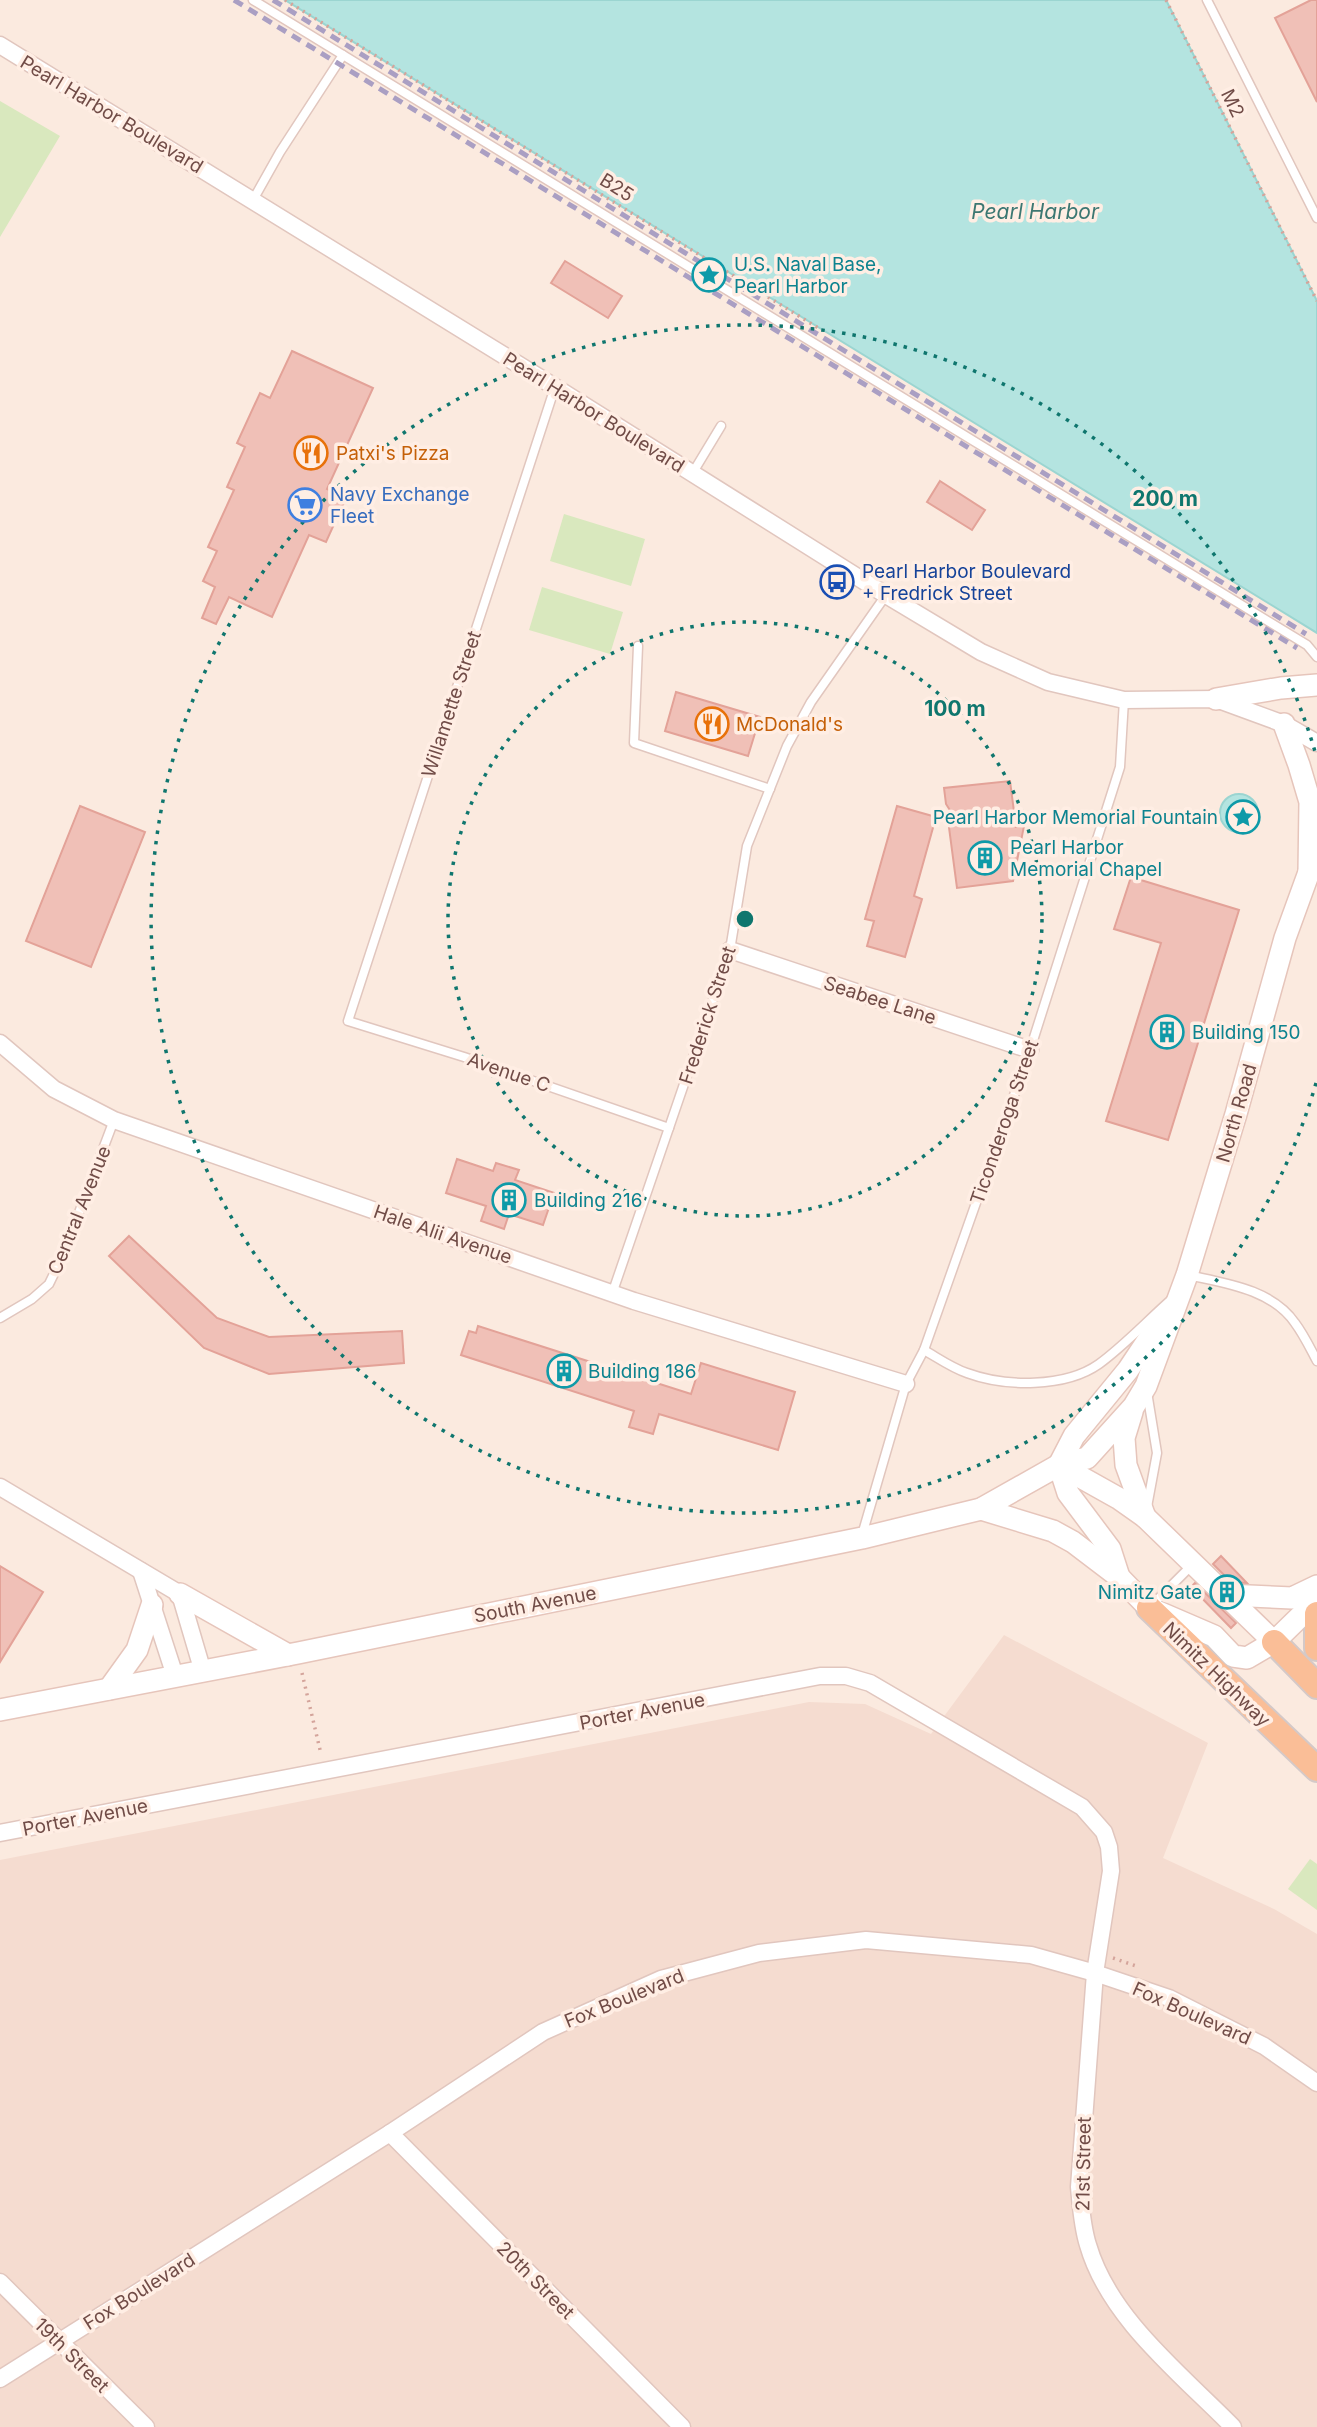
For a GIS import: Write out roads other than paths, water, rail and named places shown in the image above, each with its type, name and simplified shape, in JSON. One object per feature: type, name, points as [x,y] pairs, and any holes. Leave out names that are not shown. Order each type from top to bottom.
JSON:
[{"type":"main road","name":"Nimitz Highway","points":[[1149,1608],[1317,1769]]},
{"type":"main road","points":[[1317,1614],[1317,1648]]},
{"type":"main road","points":[[1274,1642],[1317,1685]]},
{"type":"street","name":"Pearl Harbor Boulevard","points":[[0,46],[981,652],[1048,682],[1124,700],[1216,699]]},
{"type":"street","points":[[1216,699],[1317,685]]},
{"type":"street","points":[[1216,699],[1283,724],[1317,743]]},
{"type":"street","name":"North Road","points":[[1059,1465],[1087,1458],[1134,1406],[1146,1386],[1185,1282],[1285,938],[1313,865],[1310,802],[1283,724]]},
{"type":"street","name":"Seabee Lane","points":[[730,950],[1030,1050]]},
{"type":"street","name":"Hale Alii Avenue","points":[[0,1043],[54,1089],[114,1120],[612,1293],[906,1384]]},
{"type":"street","name":"North Road","points":[[1059,1465],[1074,1436],[1128,1370],[1185,1282]]},
{"type":"street","points":[[1134,1406],[1124,1438],[1126,1465],[1145,1517]]},
{"type":"street","points":[[1059,1465],[1118,1497],[1145,1517],[1274,1642]]},
{"type":"street","points":[[1059,1465],[1068,1493],[1110,1549],[1119,1577]]},
{"type":"street","name":"South Avenue","points":[[0,1710],[203,1672],[862,1538],[981,1509],[1059,1465]]},
{"type":"street","points":[[0,1487],[180,1594],[293,1654]]},
{"type":"street","points":[[981,1509],[1053,1531],[1073,1542],[1119,1577]]},
{"type":"street","points":[[141,1571],[175,1676]]},
{"type":"street","name":"Nimitz Highway","points":[[1119,1577],[1149,1608]]},
{"type":"street","points":[[1227,1595],[1292,1598],[1317,1587]]},
{"type":"street","points":[[180,1594],[203,1672]]},
{"type":"street","points":[[1149,1608],[1214,1636],[1233,1656],[1247,1658],[1274,1642],[1317,1600]]},
{"type":"street","points":[[109,1689],[137,1650],[152,1605]]},
{"type":"street","name":"Porter Avenue","points":[[0,1833],[820,1676],[846,1676],[882,1690],[1082,1807],[1095,1820],[1104,1832],[1109,1847],[1111,1871],[1095,1973]]},
{"type":"street","name":"Fox Boulevard","points":[[0,2379],[390,2133],[542,2032],[661,1979],[759,1952],[866,1940],[1031,1955],[1168,1998],[1264,2046],[1317,2083]]},
{"type":"street","name":"21st Street","points":[[1095,1973],[1079,2187],[1081,2217],[1088,2246],[1113,2300],[1131,2323],[1233,2427]]},
{"type":"street","name":"20th Street","points":[[390,2133],[682,2427]]},
{"type":"street","name":"19th Street","points":[[0,2282],[146,2427]]},
{"type":"lane","points":[[253,0],[1307,645],[1317,657]]},
{"type":"lane","points":[[1207,0],[1317,218]]},
{"type":"lane","points":[[253,200],[343,55]]},
{"type":"lane","name":"Willamette Street","points":[[348,1021],[555,387]]},
{"type":"lane","points":[[692,474],[721,426]]},
{"type":"lane","name":"Frederick Street","points":[[612,1293],[730,950],[747,846],[787,746],[811,702],[886,595]]},
{"type":"lane","points":[[638,646],[634,743],[770,789]]},
{"type":"lane","name":"Ticonderoga Street","points":[[862,1538],[906,1384],[924,1350],[1030,1050],[1121,767],[1124,700]]},
{"type":"lane","name":"Avenue C","points":[[348,1021],[464,1057],[669,1128]]},
{"type":"lane","name":"Central Avenue","points":[[0,1318],[32,1299],[49,1284],[63,1255],[114,1120]]},
{"type":"lane","points":[[924,1350],[965,1373],[987,1379],[1009,1383],[1055,1380],[1097,1365],[1185,1282],[1238,1287],[1275,1302],[1294,1321],[1317,1361]]},
{"type":"lane","points":[[1145,1517],[1157,1453],[1146,1386]]},
{"type":"lane","points":[[1149,1608],[1194,1563]]},
{"type":"water","name":"Pearl Harbor","points":[[285,0],[1166,0],[1317,301],[1317,633]]},
{"type":"water","name":"Pearl Harbor Memorial Fountain","points":[[1239,794],[1253,799],[1258,813],[1253,827],[1239,832],[1225,827],[1220,813],[1225,799]]},
{"type":"railway","points":[[234,0],[1297,648]]},
{"type":"railway","points":[[273,0],[1306,634]]},
{"type":"place","name":"U.S. Naval Base, Pearl Harbor","points":[[709,275]]},
{"type":"place","name":"Patxi's Pizza","points":[[311,453]]},
{"type":"place","name":"Navy Exchange Fleet","points":[[305,505]]},
{"type":"place","name":"Pearl Harbor Boulevard + Fredrick Street","points":[[837,582]]},
{"type":"place","name":"McDonald's","points":[[712,724]]},
{"type":"place","name":"Pearl Harbor Memorial Fountain","points":[[1243,817]]},
{"type":"place","name":"Pearl Harbor Memorial Chapel","points":[[985,858]]},
{"type":"place","name":"Building 150","points":[[1167,1032]]},
{"type":"place","name":"Building 216","points":[[509,1200]]},
{"type":"place","name":"Building 186","points":[[564,1371]]},
{"type":"place","name":"Nimitz Gate","points":[[1227,1592]]}]
